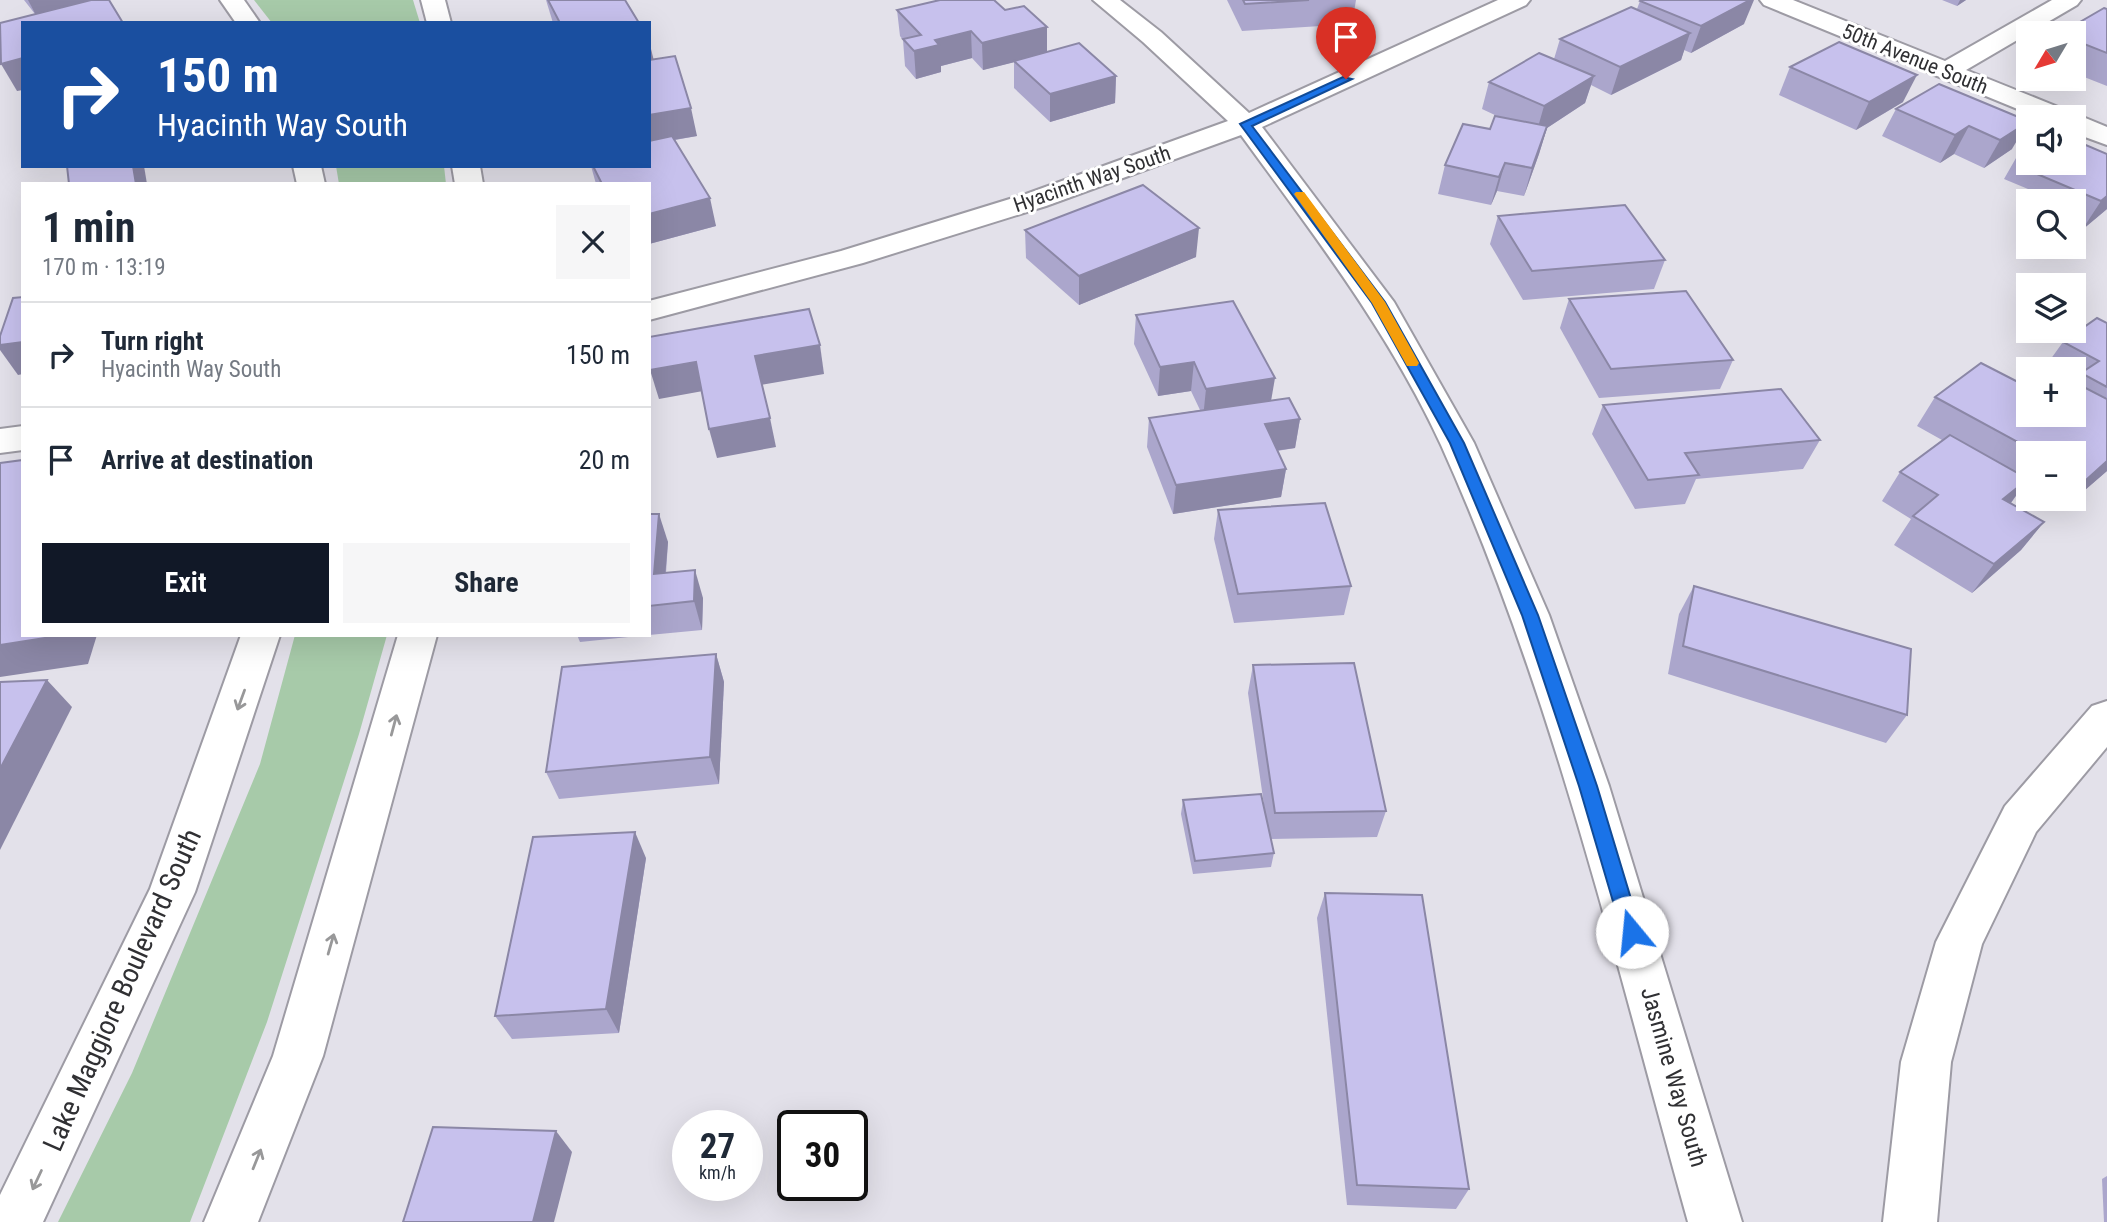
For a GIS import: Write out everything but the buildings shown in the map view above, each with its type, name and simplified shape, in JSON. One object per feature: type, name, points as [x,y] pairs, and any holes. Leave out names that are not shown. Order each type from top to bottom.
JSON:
[{"type":"street","points":[[232,0],[247,21]]},
{"type":"street","points":[[433,0],[438,21]]},
{"type":"street","name":"Jasmine Way South","points":[[1105,0],[1152,37],[1246,124],[1378,302],[1462,455],[1530,615],[1588,786],[1716,1222]]},
{"type":"street","name":"Hyacinth Way South","points":[[651,310],[852,257],[1009,208],[1246,124],[1518,0]]},
{"type":"street","name":"50th Avenue South","points":[[1772,0],[2030,105]]},
{"type":"street","points":[[1947,71],[2069,0]]},
{"type":"street","points":[[2086,128],[2107,137]]},
{"type":"street","points":[[0,441],[21,438]]},
{"type":"street","name":"Lake Maggiore Boulevard South","points":[[15,1222],[172,892],[260,637]]},
{"type":"street","points":[[231,1222],[298,1056],[386,757],[417,637]]},
{"type":"street","points":[[1910,1222],[1926,1062],[1959,942],[2020,819],[2107,718]]},
{"type":"green space","points":[[254,0],[413,0],[419,21],[270,21]]},
{"type":"green space","points":[[336,168],[444,168],[446,182],[339,182]]},
{"type":"green space","points":[[294,637],[386,637],[359,734],[267,1022],[190,1222],[58,1222],[132,1073],[260,764]]},
{"type":"slow traffic","points":[[1300,194],[1378,302],[1412,363]]},
{"type":"route","points":[[1346,79],[1246,124],[1378,302],[1457,443],[1530,615],[1588,786],[1632,932]]}]
